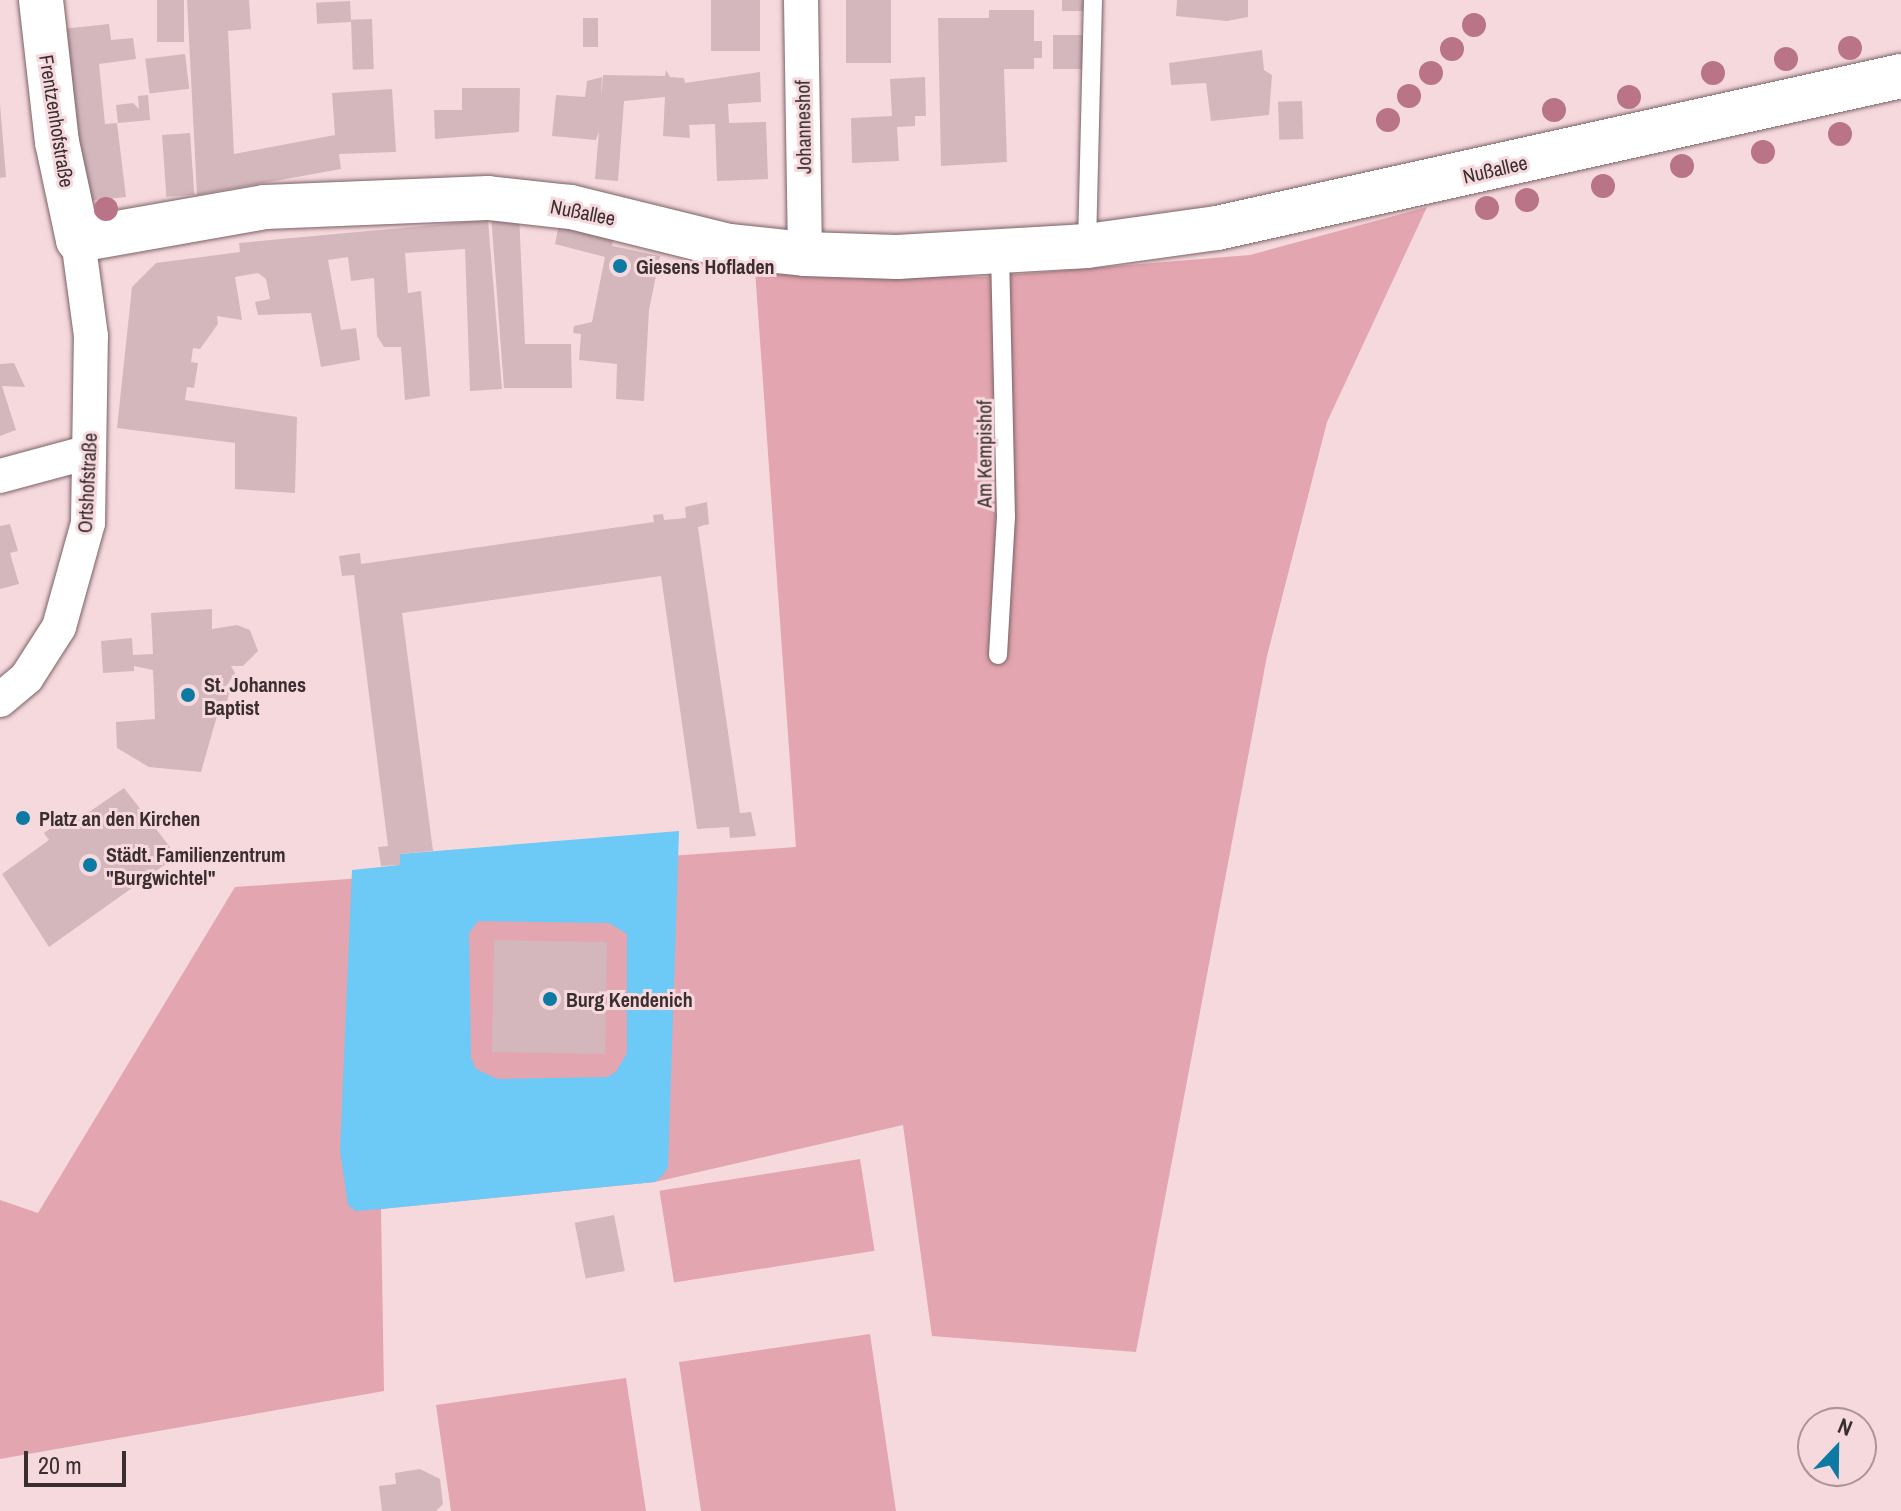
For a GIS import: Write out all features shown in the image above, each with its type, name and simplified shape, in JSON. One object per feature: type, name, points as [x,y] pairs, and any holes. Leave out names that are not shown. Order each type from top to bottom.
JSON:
[{"type":"street","name":"Frentzenhofstraße","points":[[41,0],[57,142],[78,240]]},
{"type":"street","name":"Johanneshof","points":[[801,0],[805,254]]},
{"type":"street","name":"Nußallee","points":[[78,240],[265,207],[488,198],[571,207],[729,246],[805,254],[897,257],[1087,246],[1231,225],[1901,76]]},
{"type":"street","name":"Ortshofstraße","points":[[0,700],[27,677],[59,627],[88,523],[91,336],[78,240]]},
{"type":"street","points":[[0,476],[89,452]]},
{"type":"lane","points":[[1087,246],[1093,0]]},
{"type":"lane","name":"Am Kempishof","points":[[998,655],[1006,517],[1000,252]]},
{"type":"shaded area","points":[[1427,207],[1327,422],[1267,656],[1136,1352],[932,1336],[903,1125],[655,1182],[381,1209],[384,1391],[0,1459],[0,1200],[38,1213],[235,887],[796,847],[755,270],[981,277],[1250,255]]},
{"type":"shaded area","points":[[860,1159],[875,1251],[674,1283],[659,1191]]},
{"type":"shaded area","points":[[870,1334],[896,1511],[701,1511],[679,1362]]},
{"type":"shaded area","points":[[626,1378],[646,1511],[451,1511],[436,1405]]},
{"type":"water","points":[[679,831],[668,1167],[655,1182],[356,1211],[348,1205],[340,1151],[352,870],[400,865],[400,854]],"holes":[[[478,921],[609,923],[627,934],[627,1053],[616,1072],[607,1077],[497,1079],[476,1069],[471,1058],[469,933]]]},
{"type":"building","points":[[157,0],[184,0],[184,42],[157,42]]},
{"type":"building","points":[[187,0],[249,0],[251,29],[228,31],[234,154],[335,135],[332,93],[392,89],[396,152],[339,154],[341,169],[197,195]]},
{"type":"building","points":[[711,0],[760,0],[760,51],[711,51]]},
{"type":"building","points":[[846,0],[891,0],[891,63],[846,63]]},
{"type":"building","points":[[1062,0],[1084,0],[1084,11],[1062,11]]},
{"type":"building","points":[[1177,0],[1248,0],[1248,17],[1227,21],[1176,16]]},
{"type":"building","points":[[350,1],[351,22],[317,24],[316,3]]},
{"type":"building","points":[[989,10],[1034,10],[1034,41],[1042,41],[1042,58],[1034,58],[1034,69],[1004,69],[1007,162],[941,166],[938,18],[989,18]]},
{"type":"building","points":[[583,18],[598,18],[598,47],[583,47]]},
{"type":"building","points":[[372,19],[374,69],[353,70],[351,20]]},
{"type":"building","points":[[109,24],[111,40],[133,38],[136,59],[99,64],[105,124],[117,123],[126,197],[89,201],[72,127],[62,29]]},
{"type":"building","points":[[1053,35],[1084,35],[1084,69],[1053,69]]},
{"type":"building","points":[[1262,50],[1264,70],[1272,75],[1269,115],[1211,121],[1206,83],[1171,85],[1169,63]]},
{"type":"building","points":[[185,54],[189,89],[150,94],[145,59]]},
{"type":"building","points":[[666,70],[670,77],[684,78],[685,83],[760,72],[761,102],[728,104],[729,123],[766,122],[768,179],[717,181],[715,124],[689,125],[690,138],[663,136],[665,97],[624,101],[618,181],[595,179],[599,131],[596,140],[552,136],[556,95],[585,97],[587,81],[602,77],[601,99],[603,75],[665,76]]},
{"type":"building","points":[[925,77],[926,116],[915,116],[915,126],[897,127],[899,161],[852,163],[851,118],[892,116],[890,79]]},
{"type":"building","points":[[462,88],[520,88],[519,132],[435,139],[434,110],[462,110]]},
{"type":"building","points":[[148,95],[150,120],[118,123],[116,105],[133,103],[139,109],[138,96]]},
{"type":"building","points":[[1302,101],[1303,139],[1279,140],[1278,102]]},
{"type":"building","points":[[0,104],[6,177],[0,178]]},
{"type":"building","points":[[190,133],[194,195],[166,197],[162,135]]},
{"type":"building","points":[[519,214],[525,344],[571,344],[572,388],[504,388],[491,215]]},
{"type":"building","points":[[488,220],[502,389],[470,391],[465,249],[405,253],[408,293],[421,291],[430,396],[405,400],[401,347],[384,347],[377,336],[374,278],[351,281],[348,257],[328,260],[341,330],[356,328],[360,360],[321,367],[311,313],[258,315],[255,302],[270,299],[266,279],[258,273],[235,277],[242,320],[217,316],[218,324],[200,349],[193,348],[191,362],[198,363],[194,388],[187,387],[185,400],[297,417],[295,493],[235,489],[235,443],[117,428],[132,287],[156,263],[240,252],[239,243]]},
{"type":"building","points":[[559,224],[613,238],[612,246],[660,256],[649,310],[644,401],[616,399],[617,364],[579,360],[581,334],[573,333],[574,326],[592,322],[605,257],[555,244]]},
{"type":"building","points":[[14,363],[25,387],[2,386],[16,430],[0,436],[0,364]]},
{"type":"building","points":[[707,502],[709,524],[698,527],[704,570],[740,813],[751,812],[756,836],[730,838],[729,827],[697,829],[661,576],[402,613],[433,851],[400,854],[400,865],[381,866],[378,847],[388,846],[354,575],[342,576],[339,556],[360,553],[361,564],[654,522],[653,515],[663,514],[664,520],[686,518],[685,507]]},
{"type":"building","points":[[10,524],[18,551],[10,553],[19,584],[0,589],[0,526]]},
{"type":"building","name":"St. Johannes Baptist","points":[[212,609],[212,629],[237,625],[250,630],[258,651],[243,666],[231,666],[235,673],[225,688],[230,691],[227,701],[221,702],[201,772],[149,767],[117,748],[116,722],[155,719],[153,670],[134,666],[134,671],[103,673],[101,641],[132,638],[133,655],[153,654],[151,613]]},
{"type":"building","name":"Städt. Familienzentrum \"Burgwichtel\"","points":[[124,788],[177,856],[49,947],[2,874],[49,840],[44,833],[72,814],[76,821]]},
{"type":"building","name":"Burg Kendenich","points":[[494,940],[607,942],[605,1054],[492,1052]]},
{"type":"building","points":[[614,1215],[625,1271],[586,1279],[575,1223]]},
{"type":"building","points":[[420,1469],[440,1479],[443,1504],[436,1511],[382,1511],[379,1486],[396,1484],[395,1473]]},
{"type":"place","name":"Giesens Hofladen","points":[[620,266]]},
{"type":"place","name":"St. Johannes Baptist","points":[[188,695]]},
{"type":"place","name":"Platz an den Kirchen","points":[[23,818]]},
{"type":"place","name":"Städt. Familienzentrum \"Burgwichtel\"","points":[[90,865]]},
{"type":"place","name":"Burg Kendenich","points":[[550,999]]}]
